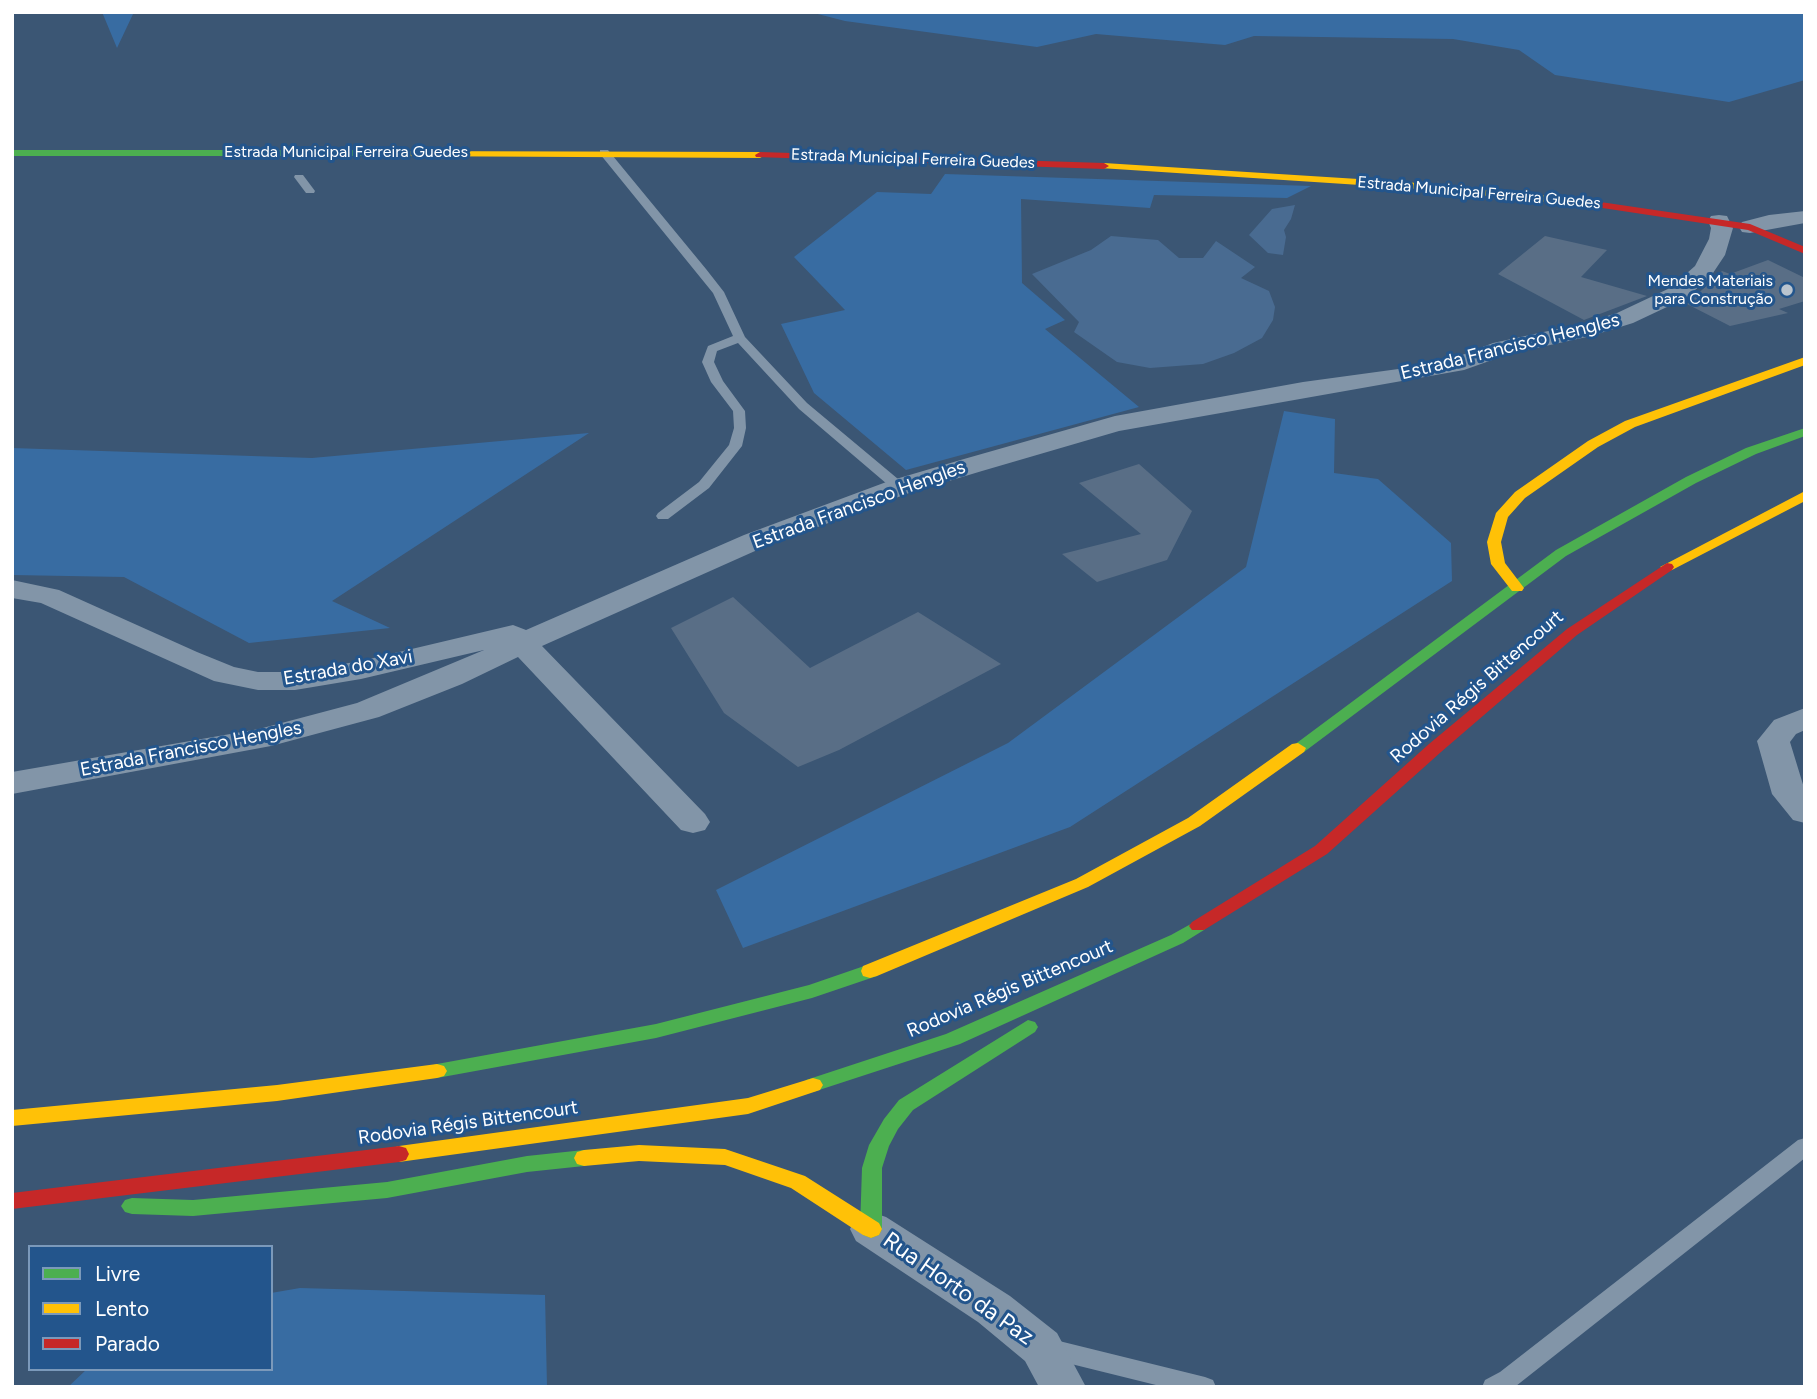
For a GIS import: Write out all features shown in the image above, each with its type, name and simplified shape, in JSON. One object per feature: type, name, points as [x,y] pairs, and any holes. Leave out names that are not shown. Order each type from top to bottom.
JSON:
[{"type":"main road","name":"Estrada Municipal Ferreira Guedes","points":[[12,153],[604,152],[883,157],[1315,178],[1621,206],[1750,227],[1805,251]]},
{"type":"main road","points":[[1517,588],[1498,564],[1494,542],[1501,516],[1520,495],[1593,444],[1630,424],[1805,361]]},
{"type":"main road","points":[[12,1118],[277,1093],[476,1066],[656,1031],[812,991],[871,971],[1082,883],[1194,822],[1349,712],[1561,553],[1646,504],[1751,451],[1805,432]]},
{"type":"main road","name":"Rodovia Régis Bittencourt","points":[[16,1201],[395,1155],[748,1106],[953,1039],[1158,948],[1321,850],[1435,748],[1572,632],[1654,574],[1805,495]]},
{"type":"main road","points":[[871,1229],[872,1168],[879,1144],[906,1105],[1158,948]]},
{"type":"main road","points":[[16,1201],[193,1208],[387,1190],[527,1164],[639,1153],[725,1157],[750,1165],[798,1182],[871,1229]]},
{"type":"street","points":[[1750,227],[1805,217]]},
{"type":"street","name":"Estrada Francisco Hengles","points":[[12,783],[260,739],[368,710],[439,682],[572,620],[754,541],[899,487],[1115,424],[1303,390],[1413,374],[1464,363],[1515,345],[1614,322],[1678,293],[1703,271],[1714,256],[1720,239],[1722,228],[1719,221]]},
{"type":"street","name":"Estrada do Xavi","points":[[12,589],[49,596],[186,659],[225,674],[258,681],[295,681],[361,670],[572,620]]},
{"type":"street","points":[[523,645],[693,822]]},
{"type":"street","points":[[1805,718],[1785,727],[1773,741],[1789,794],[1805,812]]},
{"type":"street","name":"Rua Horto da Paz","points":[[871,1229],[994,1309],[1041,1347],[1063,1387]]},
{"type":"lane","points":[[604,152],[710,282],[740,338],[803,406],[899,487]]},
{"type":"lane","points":[[299,177],[310,191]]},
{"type":"lane","points":[[663,516],[704,485],[735,446],[740,428],[739,411],[717,382],[708,362],[708,353],[716,346],[740,338]]},
{"type":"lane","points":[[1493,1387],[1508,1379],[1805,1146]]},
{"type":"lane","points":[[1041,1347],[1205,1387]]},
{"type":"shaded area","points":[[102,12],[134,12],[117,48]]},
{"type":"shaded area","points":[[810,12],[1805,12],[1805,80],[1729,102],[1555,75],[1519,50],[1453,39],[1254,36],[1225,45],[1096,34],[1037,47],[845,21]]},
{"type":"shaded area","points":[[945,174],[1311,186],[1287,198],[1154,195],[1150,208],[1021,199],[1022,283],[1065,320],[1045,329],[1139,407],[906,470],[814,393],[781,324],[845,310],[794,257],[877,192],[931,194]]},
{"type":"shaded area","points":[[1295,205],[1284,230],[1286,237],[1283,255],[1268,253],[1249,235],[1272,209]]},
{"type":"shaded area","points":[[1111,236],[1158,240],[1179,258],[1203,258],[1216,241],[1255,267],[1241,278],[1269,291],[1275,307],[1273,320],[1262,338],[1234,353],[1203,364],[1150,368],[1117,362],[1074,332],[1079,322],[1032,274],[1091,250]]},
{"type":"shaded area","points":[[1284,411],[1335,419],[1334,473],[1378,479],[1451,543],[1452,581],[1070,827],[743,948],[716,890],[1008,743],[1246,567]]},
{"type":"shaded area","points":[[589,433],[332,601],[390,628],[249,643],[124,577],[12,575],[12,448],[312,458]]},
{"type":"shaded area","points":[[300,1288],[545,1295],[547,1387],[68,1387],[85,1371],[273,1371],[273,1293]]},
{"type":"building","points":[[1545,236],[1607,250],[1581,277],[1647,296],[1584,320],[1498,274]]},
{"type":"building","points":[[1768,260],[1805,278],[1805,301],[1779,309],[1788,313],[1730,326],[1687,304],[1722,271],[1730,274]]},
{"type":"building","points":[[1139,464],[1192,511],[1167,560],[1097,582],[1062,554],[1141,534],[1079,483]]},
{"type":"building","points":[[733,597],[810,668],[918,612],[1001,664],[839,750],[798,767],[724,713],[671,628]]},
{"type":"traffic: fast","points":[[12,153],[393,153]]},
{"type":"traffic: fast","points":[[1298,748],[1561,553],[1691,480],[1751,451],[1805,432]]},
{"type":"traffic: fast","points":[[813,1085],[953,1039],[1177,939],[1198,926]]},
{"type":"traffic: fast","points":[[437,1071],[656,1031],[812,991],[870,971]]},
{"type":"traffic: fast","points":[[871,1229],[872,1168],[879,1145],[891,1124],[906,1105],[1028,1027]]},
{"type":"traffic: fast","points":[[132,1206],[193,1208],[387,1190],[527,1164],[584,1158]]},
{"type":"traffic: slow","points":[[393,153],[760,155]]},
{"type":"traffic: slow","points":[[1104,166],[1406,185],[1580,202]]},
{"type":"traffic: slow","points":[[1517,588],[1498,564],[1494,542],[1501,516],[1520,495],[1593,444],[1630,424],[1805,361]]},
{"type":"traffic: slow","points":[[1667,567],[1805,495]]},
{"type":"traffic: slow","points":[[870,971],[1082,883],[1194,822],[1298,748]]},
{"type":"traffic: slow","points":[[12,1118],[277,1093],[437,1071]]},
{"type":"traffic: slow","points":[[399,1154],[748,1106],[813,1085]]},
{"type":"traffic: slow","points":[[584,1158],[639,1153],[725,1157],[798,1182],[871,1229]]},
{"type":"traffic: jam","points":[[760,155],[1104,166]]},
{"type":"traffic: jam","points":[[1580,202],[1750,227],[1805,251]]},
{"type":"traffic: jam","points":[[1198,926],[1321,850],[1435,748],[1572,632],[1667,567]]},
{"type":"traffic: jam","points":[[12,1201],[399,1154]]},
{"type":"place","name":"Mendes Materiais para Construção","points":[[1787,290]]}]
